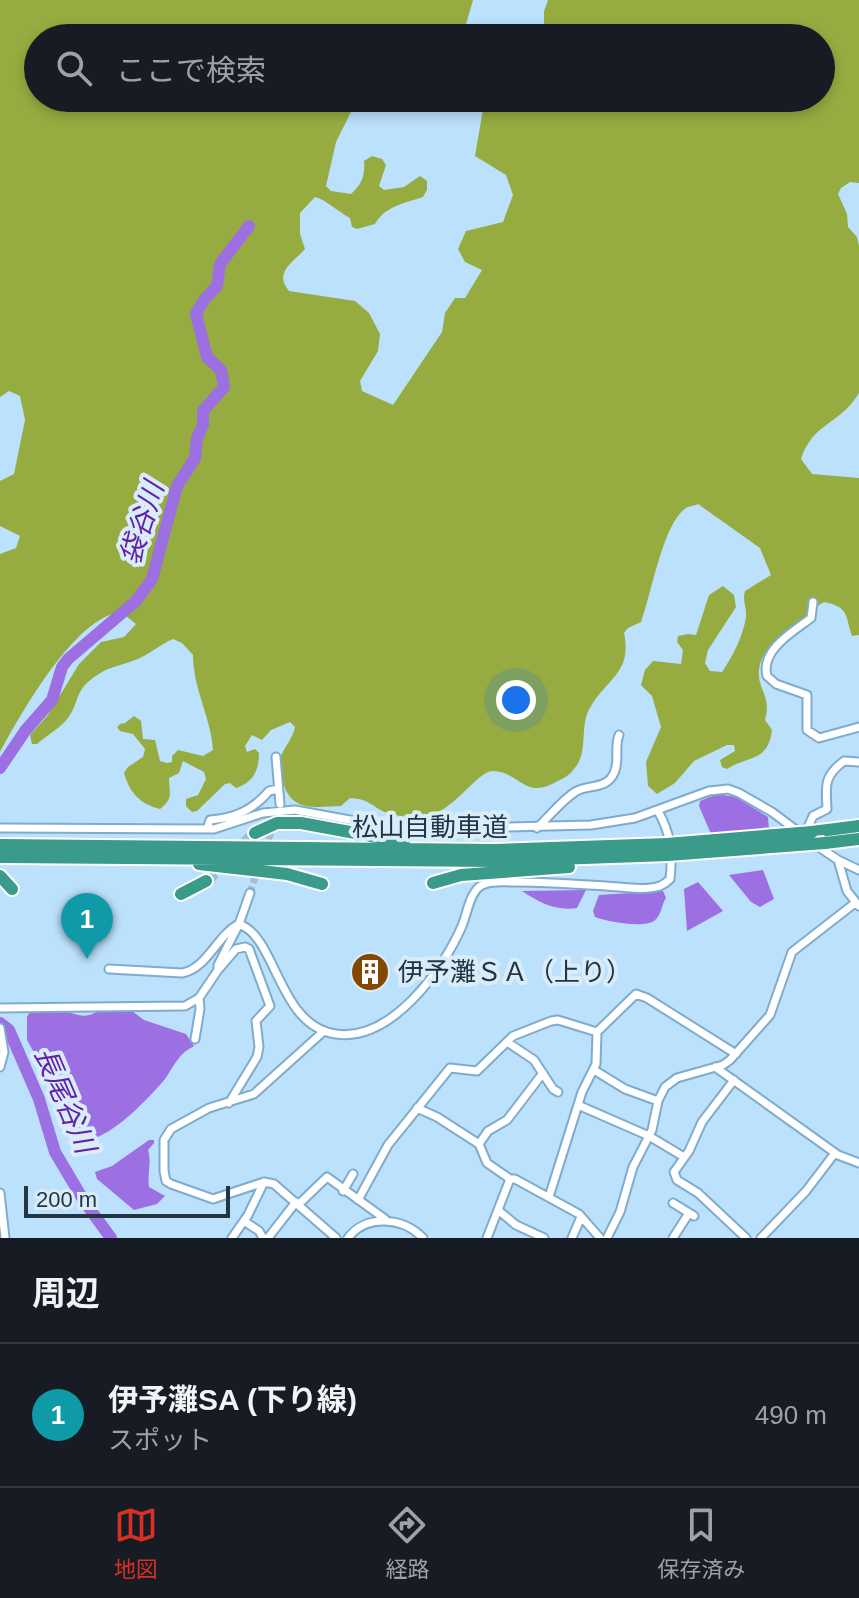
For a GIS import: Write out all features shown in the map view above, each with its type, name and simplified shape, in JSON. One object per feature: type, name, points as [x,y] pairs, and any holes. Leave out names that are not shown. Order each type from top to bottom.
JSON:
[{"type":"highway","points":[[255,833],[277,823],[301,823],[405,843],[561,848]]},
{"type":"highway","name":"松山自動車道","points":[[0,845],[667,850],[859,826]]},
{"type":"highway","name":"松山自動車道","points":[[0,857],[498,861],[859,839]]},
{"type":"highway","points":[[433,883],[461,875],[667,850]]},
{"type":"highway","points":[[31,857],[241,868],[287,874],[322,884]]},
{"type":"highway","points":[[0,876],[12,889]]},
{"type":"highway","points":[[181,894],[206,881]]},
{"type":"street","points":[[813,602],[811,618],[782,640],[772,652],[766,664],[767,676],[776,684],[807,695],[809,701],[805,720],[807,730],[813,735],[828,737],[859,727]]},
{"type":"street","points":[[537,828],[574,792],[610,779],[616,765],[619,735]]},
{"type":"street","points":[[276,757],[280,804]]},
{"type":"street","points":[[808,834],[813,816],[827,809],[825,787],[831,774],[844,761],[859,762]]},
{"type":"street","points":[[207,829],[210,820],[244,812],[260,803],[269,791],[278,789]]},
{"type":"street","points":[[0,828],[207,829],[227,826],[263,813],[295,810],[389,826],[468,830],[537,828],[612,823],[658,811],[709,791],[728,789],[808,834],[838,860],[859,870]]},
{"type":"street","points":[[239,924],[251,931],[301,1014],[324,1031],[348,1035],[361,1033],[384,1024],[434,977],[462,926],[471,898],[482,885],[521,882],[633,888],[664,885],[670,879],[672,850],[668,830],[658,811]]},
{"type":"street","points":[[607,1238],[620,1212],[633,1167],[649,1136],[665,1087],[672,1081],[723,1065],[736,1054],[770,1015],[792,952],[857,905],[847,891],[838,860]]},
{"type":"street","points":[[218,970],[250,893]]},
{"type":"street","points":[[109,969],[192,971],[239,924]]},
{"type":"street","points":[[0,1008],[185,1006],[199,998],[236,949],[245,947],[249,949],[270,1006],[256,1021],[257,1057],[229,1103]]},
{"type":"street","points":[[549,1197],[578,1105],[594,1070],[597,1032],[636,994],[641,994],[736,1054]]},
{"type":"street","points":[[195,1039],[199,998]]},
{"type":"street","points":[[358,1200],[388,1145],[450,1068],[477,1071],[520,1032],[558,1020],[597,1032]]},
{"type":"street","points":[[0,1028],[4,1052],[0,1067]]},
{"type":"street","points":[[324,1031],[254,1094],[209,1108],[168,1132],[164,1140],[166,1181],[213,1199],[264,1182],[281,1187],[336,1238]]},
{"type":"street","points":[[507,1042],[527,1054],[558,1092]]},
{"type":"street","points":[[714,1066],[835,1153],[858,1161]]},
{"type":"street","points":[[594,1070],[625,1089],[658,1101]]},
{"type":"street","points":[[479,1144],[488,1131],[507,1120],[543,1073]]},
{"type":"street","points":[[734,1080],[702,1122],[674,1172],[677,1180],[698,1193],[746,1238]]},
{"type":"street","points":[[578,1105],[649,1136],[684,1157]]},
{"type":"street","points":[[417,1108],[479,1144],[487,1163],[510,1179],[549,1197],[581,1217],[600,1238]]},
{"type":"street","points":[[761,1238],[806,1191],[835,1153]]},
{"type":"street","points":[[343,1191],[353,1174]]},
{"type":"street","points":[[244,1221],[265,1238],[327,1177],[385,1219],[411,1228],[423,1238]]},
{"type":"street","points":[[487,1238],[510,1179]]},
{"type":"street","points":[[232,1238],[264,1182]]},
{"type":"street","points":[[0,1193],[5,1238]]},
{"type":"street","points":[[673,1203],[692,1214],[673,1238]]},
{"type":"street","points":[[498,1210],[516,1225],[544,1238]]},
{"type":"street","points":[[572,1238],[581,1217]]},
{"type":"street","points":[[348,1238],[363,1226],[385,1219]]},
{"type":"street","points":[[768,1232],[776,1238]]},
{"type":"green space","points":[[0,0],[473,0],[466,24],[24,24],[24,112],[351,112],[336,142],[326,186],[331,191],[351,194],[362,179],[364,161],[372,156],[382,159],[386,165],[379,186],[384,190],[404,187],[420,176],[427,181],[423,197],[390,209],[375,224],[357,229],[352,227],[350,218],[315,197],[300,213],[300,234],[305,249],[287,268],[283,278],[289,291],[355,301],[369,313],[380,334],[378,351],[360,381],[362,391],[393,405],[442,332],[445,313],[455,298],[465,298],[482,270],[465,262],[458,249],[466,231],[503,222],[513,195],[506,175],[475,156],[482,112],[835,112],[835,24],[544,24],[548,0],[859,0],[859,183],[850,182],[838,194],[847,214],[848,227],[857,237],[859,246],[859,393],[844,412],[812,438],[801,459],[812,474],[859,478],[859,635],[852,636],[842,609],[824,602],[769,648],[761,662],[759,677],[767,705],[765,720],[772,730],[766,748],[756,756],[727,769],[722,767],[720,760],[735,751],[734,745],[727,745],[694,761],[675,783],[657,794],[648,786],[646,762],[661,727],[652,696],[641,685],[645,670],[653,661],[681,664],[683,650],[677,642],[678,636],[696,635],[709,595],[723,586],[734,595],[736,607],[708,650],[705,663],[710,671],[722,672],[743,631],[745,591],[771,575],[760,548],[698,504],[686,508],[671,528],[641,622],[624,633],[626,646],[622,666],[587,714],[579,762],[568,775],[544,787],[529,786],[502,772],[493,771],[480,777],[444,808],[419,817],[387,813],[354,798],[341,806],[305,806],[292,799],[281,773],[281,756],[295,727],[290,722],[271,730],[262,740],[252,735],[245,746],[247,752],[255,749],[259,759],[254,775],[247,783],[236,788],[230,783],[225,784],[197,811],[192,812],[186,806],[186,799],[198,795],[206,779],[204,772],[183,761],[179,773],[169,778],[170,795],[167,802],[160,809],[153,807],[133,792],[124,773],[143,757],[145,749],[133,734],[120,731],[117,727],[134,716],[141,721],[143,739],[155,740],[160,761],[167,763],[172,762],[172,756],[178,750],[203,756],[213,750],[193,655],[182,643],[173,639],[140,658],[98,674],[82,689],[70,715],[59,727],[37,744],[32,744],[30,735],[48,715],[79,664],[101,642],[124,637],[136,624],[121,612],[103,618],[68,648],[36,691],[0,752],[0,554],[16,548],[20,536],[0,526],[0,481],[14,474],[25,420],[20,396],[9,391],[0,397]]},
{"type":"water","points":[[717,794],[736,797],[768,817],[769,829],[711,834],[699,806],[700,801]]},
{"type":"water","points":[[763,870],[774,899],[760,907],[751,902],[729,875]]},
{"type":"water","points":[[698,882],[723,911],[687,931],[684,889]]},
{"type":"water","points":[[586,890],[577,908],[569,909],[548,905],[522,891]]},
{"type":"water","points":[[663,891],[666,898],[660,913],[657,919],[649,923],[608,921],[595,917],[593,911],[599,895]]},
{"type":"water","points":[[31,1010],[60,1010],[84,1016],[99,1010],[132,1011],[144,1020],[186,1034],[194,1046],[181,1056],[159,1086],[129,1116],[117,1126],[95,1138],[85,1139],[83,1143],[82,1138],[66,1123],[51,1083],[27,1040],[27,1017]]},
{"type":"water","points":[[149,1140],[154,1140],[154,1143],[148,1150],[149,1187],[165,1196],[157,1204],[134,1210],[97,1179],[95,1172],[112,1166]]},
{"type":"waterway","name":"袋谷川","points":[[0,768],[25,731],[52,700],[62,667],[68,659],[136,601],[152,579],[177,486],[195,458],[203,411],[224,387],[221,370],[207,357],[196,314],[217,286],[220,264],[249,226]]},
{"type":"waterway","name":"長尾谷川","points":[[0,1023],[9,1030],[39,1099],[55,1152],[84,1201],[111,1238]]},
{"type":"tunnel","points":[[265,849],[279,808]]},
{"type":"tunnel","points":[[206,881],[255,833]]},
{"type":"tunnel","points":[[250,893],[258,868]]},
{"type":"place","name":"伊予灘SA (下り線)","points":[[87,959]]},
{"type":"place","name":"伊予灘ＳＡ（上り）","points":[[370,972]]}]
